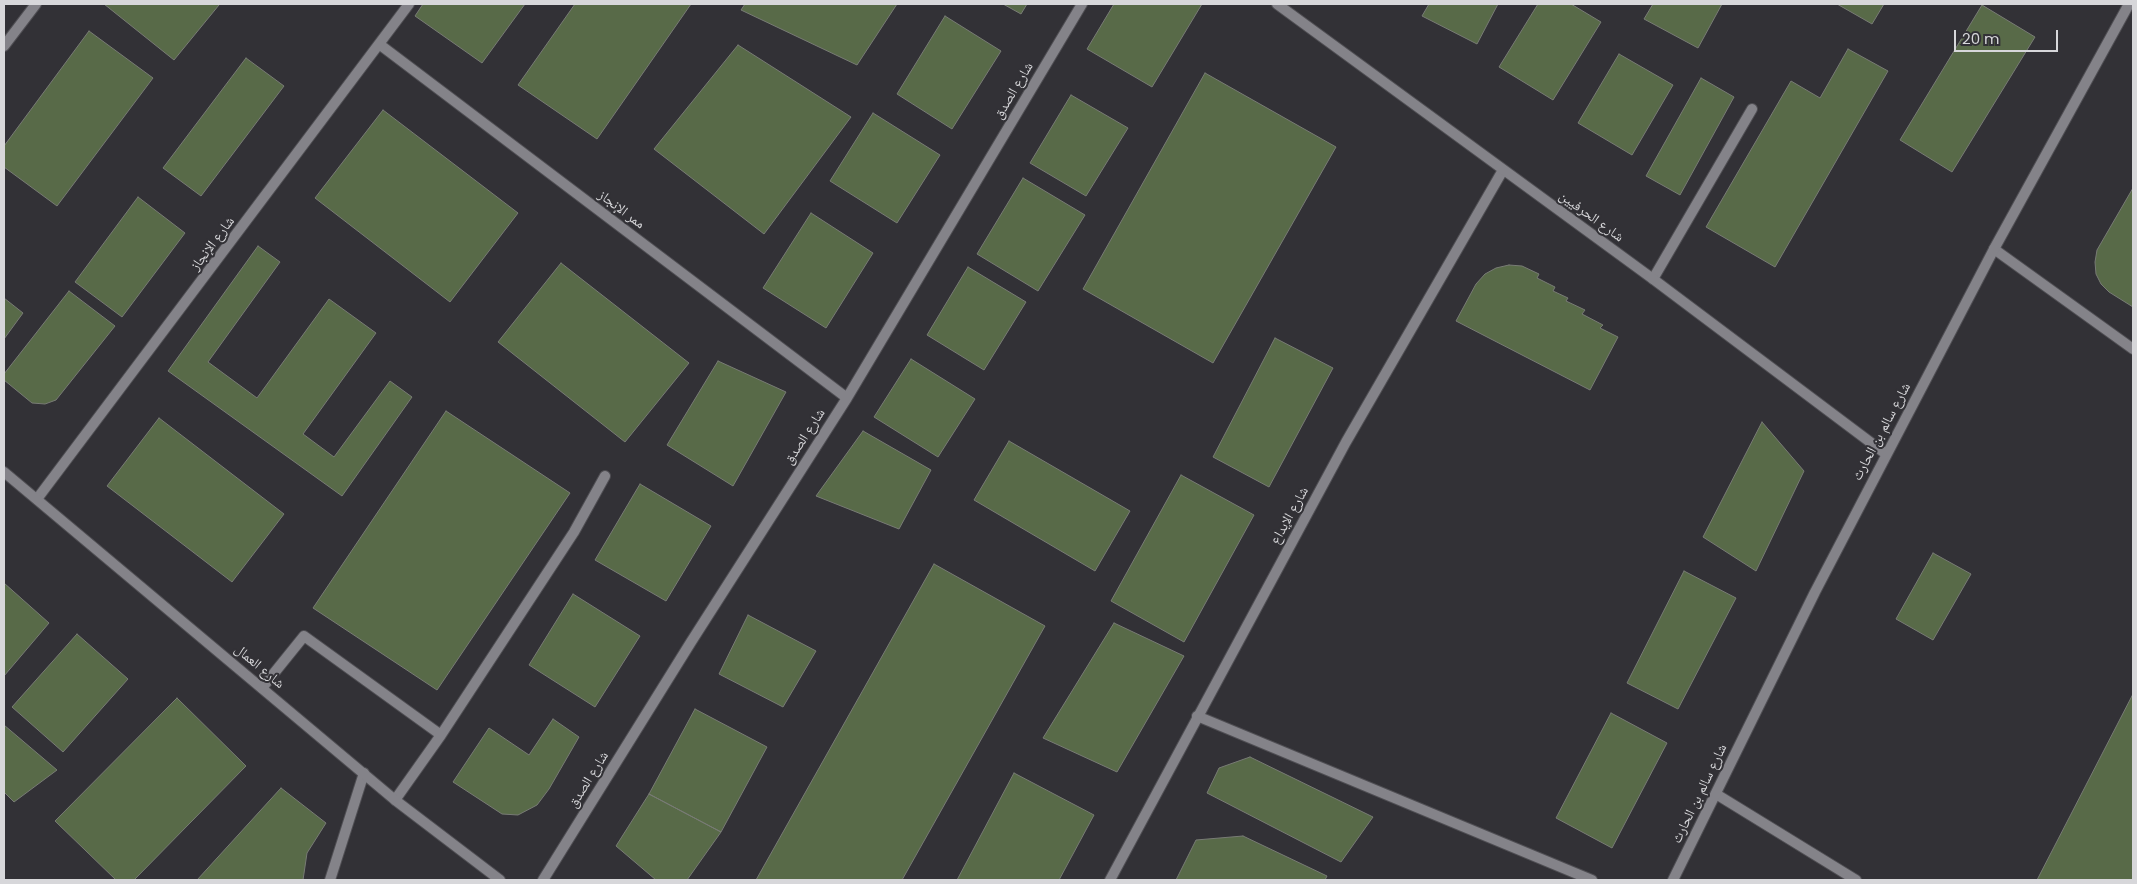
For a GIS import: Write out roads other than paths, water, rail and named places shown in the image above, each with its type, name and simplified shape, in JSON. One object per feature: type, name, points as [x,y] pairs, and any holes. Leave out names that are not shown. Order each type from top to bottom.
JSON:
[{"type":"street","points":[[4,46],[36,4]]},
{"type":"street","name":"شارع الإنجاز","points":[[37,499],[409,4]]},
{"type":"street","name":"شارع الصدق","points":[[543,880],[691,642],[847,398],[1082,4]]},
{"type":"street","name":"شارع الحرفيين","points":[[1278,4],[1653,279],[1886,454]]},
{"type":"street","name":"شارع سالم بن الحارث","points":[[1672,880],[1886,454],[1994,249],[2129,4]]},
{"type":"street","name":"ممر الإنجاز","points":[[379,44],[847,398]]},
{"type":"street","points":[[1653,279],[1752,109]]},
{"type":"street","name":"شارع الإبداع","points":[[1110,880],[1346,442],[1504,170]]},
{"type":"street","points":[[1994,249],[2133,349]]},
{"type":"street","name":"شارع العمال","points":[[4,474],[37,499],[395,800],[500,880]]},
{"type":"street","points":[[395,800],[441,736],[574,532],[605,476]]},
{"type":"street","points":[[262,688],[304,636],[441,736]]},
{"type":"street","points":[[1197,716],[1592,880]]},
{"type":"street","points":[[330,880],[364,773]]},
{"type":"street","points":[[1716,794],[1856,880]]}]
